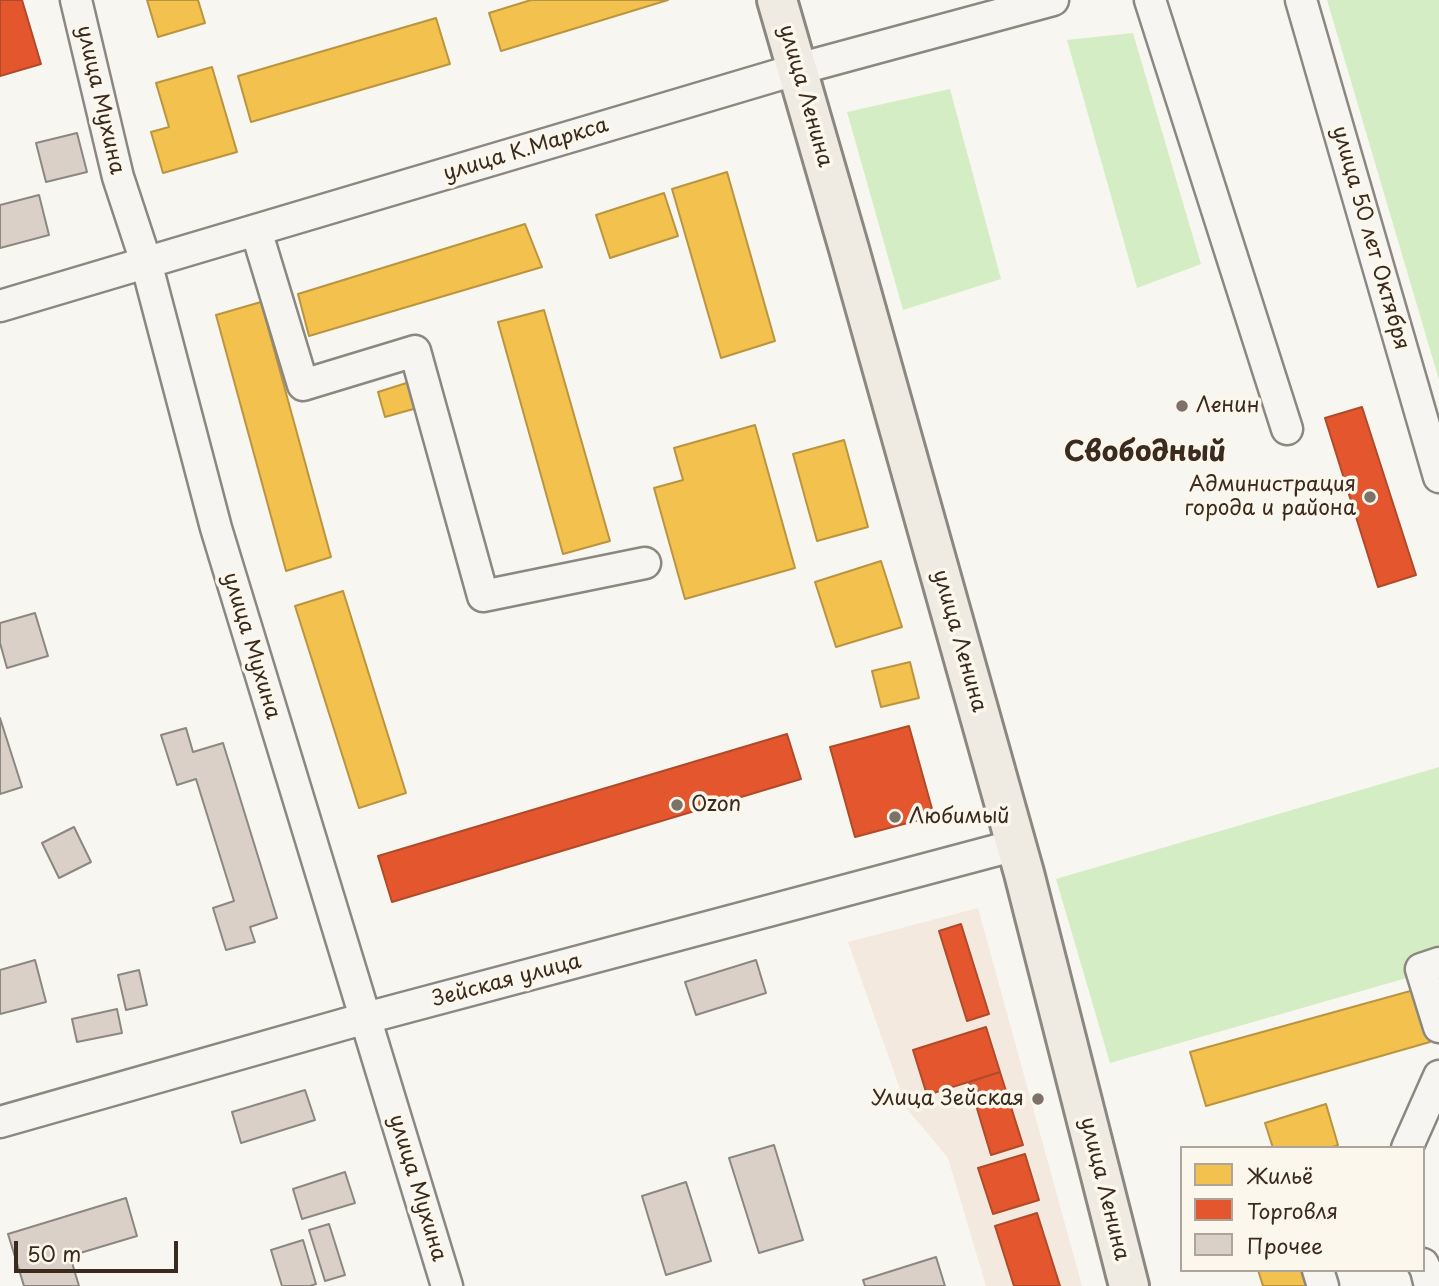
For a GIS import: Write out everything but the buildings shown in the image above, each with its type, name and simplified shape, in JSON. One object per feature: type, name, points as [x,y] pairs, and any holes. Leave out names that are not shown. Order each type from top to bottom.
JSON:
[{"type":"main road","name":"улица Ленина","points":[[777,0],[1016,845],[1129,1286]]},
{"type":"street","name":"улица Мухина","points":[[76,0],[118,177],[146,262],[216,528],[447,1286]]},
{"type":"street","name":"улица К.Маркса","points":[[0,306],[798,69],[1053,0]]},
{"type":"street","points":[[1150,0],[1287,429]]},
{"type":"street","name":"улица 50 лет Октября","points":[[1301,0],[1439,477]]},
{"type":"street","points":[[256,230],[303,385],[415,351],[483,596],[645,563]]},
{"type":"street","name":"Зейская улица","points":[[0,1122],[366,1018],[1016,845]]},
{"type":"street","points":[[1439,963],[1421,969],[1439,1027]]},
{"type":"street","points":[[1408,1146],[1439,1076]]},
{"type":"street","points":[[1425,1268],[1430,1286]]},
{"type":"shaded area","points":[[978,908],[1082,1286],[986,1286],[948,1158],[907,1109],[848,942]]},
{"type":"green space","points":[[1327,0],[1439,0],[1439,380]]},
{"type":"green space","points":[[1133,33],[1201,264],[1137,288],[1067,40]]},
{"type":"green space","points":[[950,89],[1001,279],[903,310],[847,112]]},
{"type":"green space","points":[[1439,767],[1439,951],[1414,976],[1110,1063],[1056,879]]},
{"type":"place","name":"Ленин","points":[[1182,406]]},
{"type":"place","name":"Администрация города и района","points":[[1370,497]]},
{"type":"place","name":"Ozon","points":[[677,805]]},
{"type":"place","name":"Любимый","points":[[895,817]]},
{"type":"place","name":"Улица Зейская","points":[[1038,1099]]},
{"type":"district","name":"Свободный","points":[[1145,453]]}]
